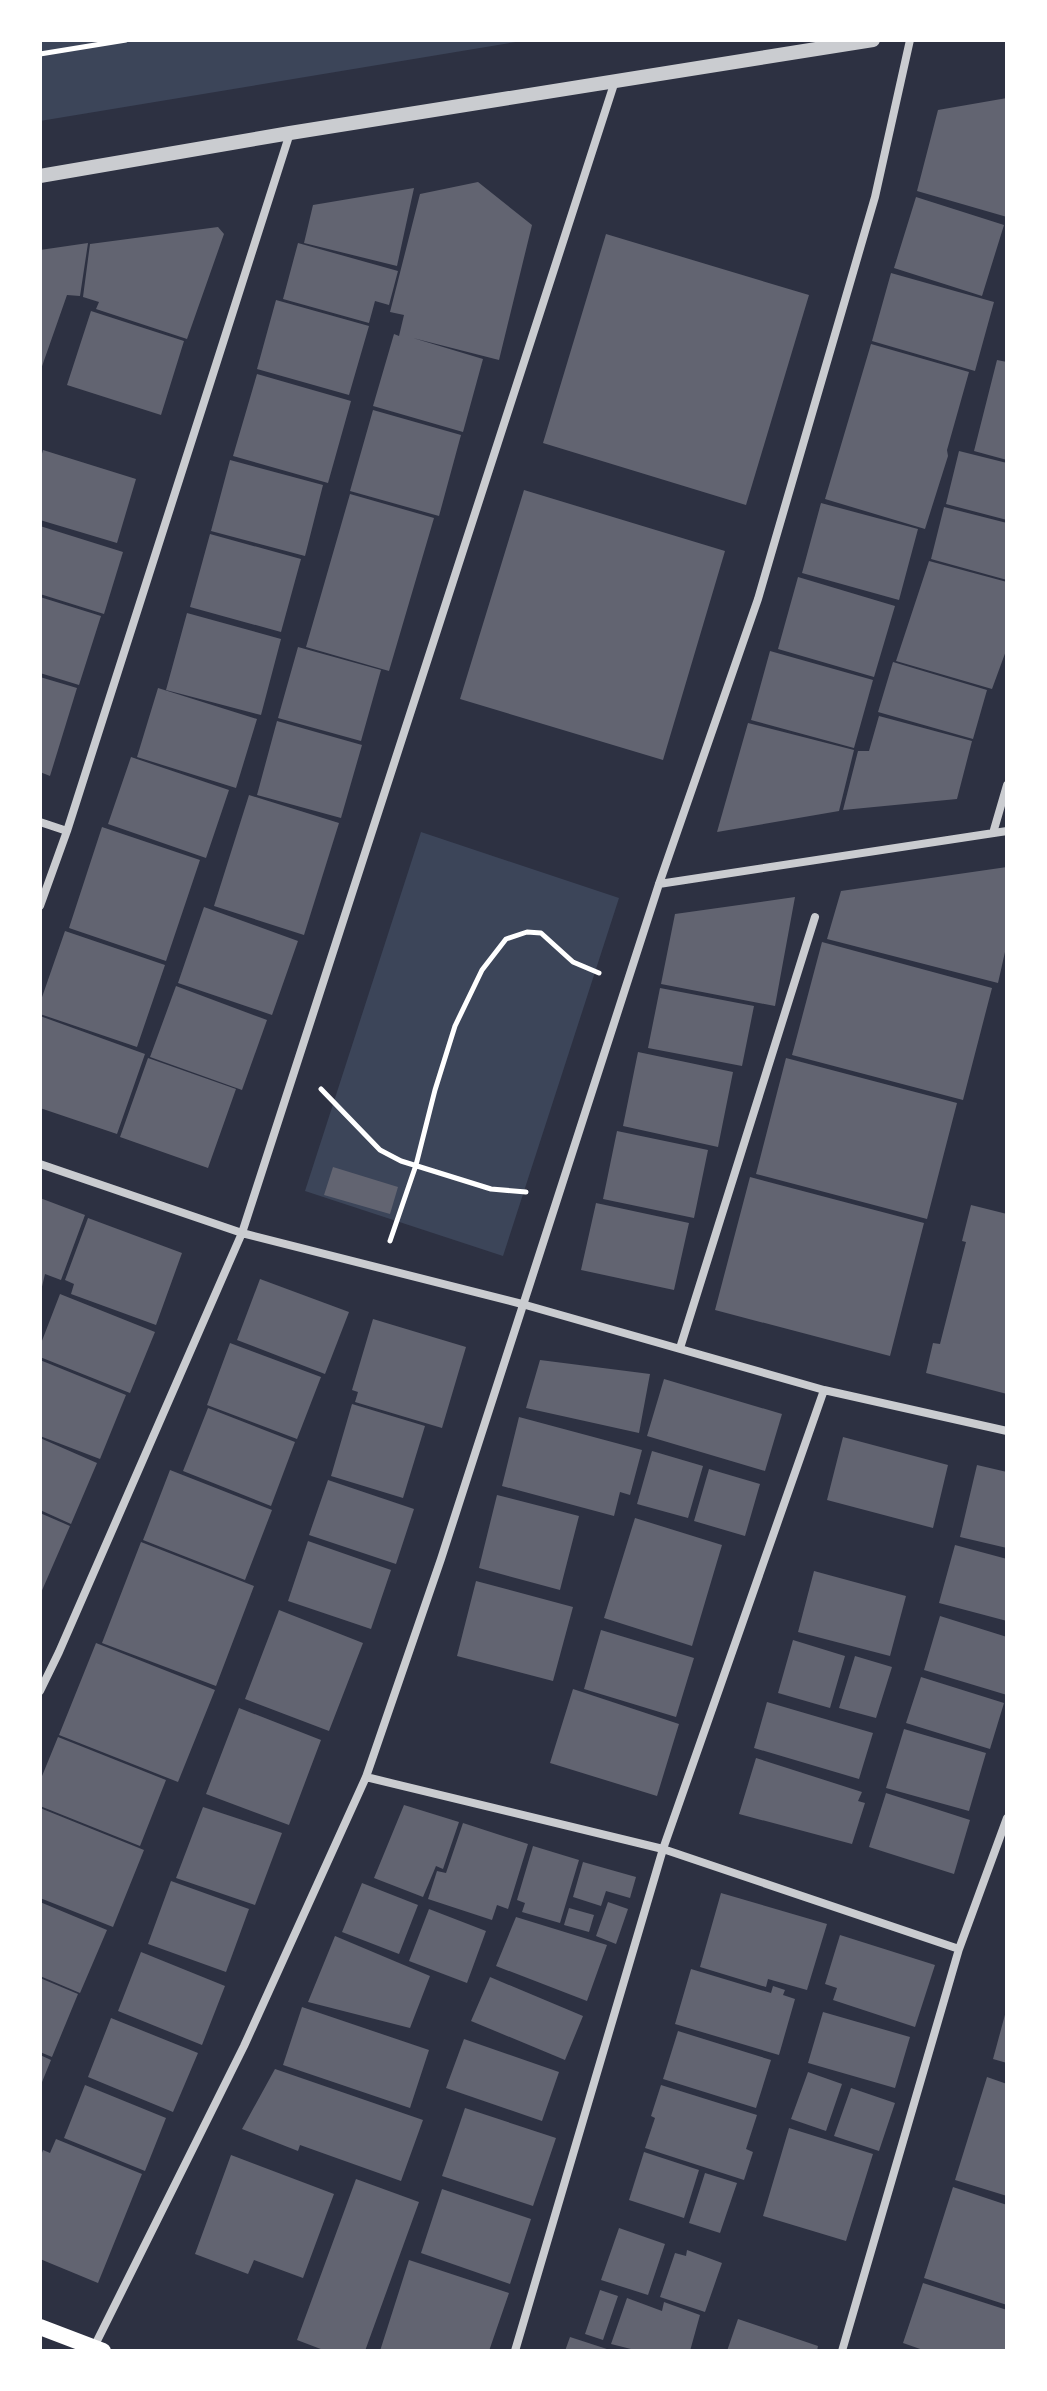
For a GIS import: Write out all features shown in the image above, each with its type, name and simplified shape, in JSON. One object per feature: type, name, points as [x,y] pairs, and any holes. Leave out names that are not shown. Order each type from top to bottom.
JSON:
[{"type":"main road","points":[[40,2327],[96,2350]]},
{"type":"street","points":[[40,176],[873,40]]},
{"type":"street","points":[[96,2350],[244,2046],[366,1777],[441,1559],[626,983],[758,599],[875,197],[910,40]]},
{"type":"street","points":[[40,1691],[242,1233],[615,81]]},
{"type":"street","points":[[40,906],[67,831],[290,133]]},
{"type":"street","points":[[993,833],[1007,785]]},
{"type":"street","points":[[40,822],[67,831]]},
{"type":"street","points":[[659,884],[1007,831]]},
{"type":"street","points":[[680,1348],[815,917]]},
{"type":"street","points":[[40,1164],[242,1233],[522,1304],[824,1390],[1007,1431]]},
{"type":"street","points":[[515,2351],[663,1849],[824,1390]]},
{"type":"street","points":[[366,1777],[663,1849],[959,1949]]},
{"type":"street","points":[[842,2351],[959,1949],[1007,1818]]},
{"type":"path","points":[[40,54],[126,40]]},
{"type":"path","points":[[381,1268],[416,1165],[455,1026],[482,970],[506,939],[527,932],[541,933],[573,962],[626,983]]},
{"type":"path","points":[[298,1060],[343,1114],[380,1150],[401,1161],[491,1189],[557,1194]]},
{"type":"shaded area","points":[[40,40],[528,40],[40,121]]},
{"type":"shaded area","points":[[421,832],[619,898],[503,1256],[305,1191]]},
{"type":"building","points":[[1007,98],[1007,217],[917,191],[938,110]]},
{"type":"building","points":[[478,182],[532,225],[499,360],[413,338],[483,359],[463,432],[373,406],[394,334],[399,336],[404,315],[390,312],[420,194]]},
{"type":"building","points":[[414,188],[397,266],[304,243],[313,205]]},
{"type":"building","points":[[916,197],[1004,225],[982,296],[894,268]]},
{"type":"building","points":[[218,227],[224,234],[187,339],[96,309],[99,302],[83,297],[90,244]]},
{"type":"building","points":[[606,234],[809,295],[746,505],[543,443]]},
{"type":"building","points":[[88,243],[80,296],[67,295],[40,372],[40,250]]},
{"type":"building","points":[[298,243],[398,271],[389,305],[375,301],[369,323],[283,299]]},
{"type":"building","points":[[891,273],[994,302],[975,371],[872,341]]},
{"type":"building","points":[[276,300],[369,326],[349,395],[257,369]]},
{"type":"building","points":[[91,311],[184,341],[161,415],[67,385]]},
{"type":"building","points":[[871,344],[969,372],[947,450],[948,456],[925,529],[825,499]]},
{"type":"building","points":[[997,360],[1007,362],[1007,460],[974,451]]},
{"type":"building","points":[[257,374],[351,401],[328,483],[233,456]]},
{"type":"building","points":[[373,410],[461,435],[439,516],[350,491]]},
{"type":"building","points":[[43,450],[136,479],[117,543],[40,520],[40,461]]},
{"type":"building","points":[[959,451],[1007,463],[1007,520],[946,504]]},
{"type":"building","points":[[230,460],[323,485],[305,556],[211,531]]},
{"type":"building","points":[[524,490],[725,551],[663,760],[460,699]]},
{"type":"building","points":[[350,494],[434,518],[389,671],[306,647]]},
{"type":"building","points":[[821,503],[918,529],[899,600],[802,573]]},
{"type":"building","points":[[944,507],[1007,523],[1007,580],[931,559]]},
{"type":"building","points":[[40,526],[123,552],[104,614],[40,594]]},
{"type":"building","points":[[210,534],[301,559],[281,632],[190,607]]},
{"type":"building","points":[[929,561],[1007,582],[1007,648],[992,689],[896,661]]},
{"type":"building","points":[[798,577],[895,606],[874,677],[778,649]]},
{"type":"building","points":[[40,597],[101,616],[79,685],[40,673]]},
{"type":"building","points":[[187,613],[281,639],[261,715],[166,690]]},
{"type":"building","points":[[298,647],[381,670],[361,741],[278,718]]},
{"type":"building","points":[[770,651],[873,680],[854,748],[751,720]]},
{"type":"building","points":[[893,662],[987,690],[973,739],[878,712]]},
{"type":"building","points":[[40,677],[77,688],[50,776],[40,772]]},
{"type":"building","points":[[158,688],[257,719],[236,788],[137,757]]},
{"type":"building","points":[[879,716],[972,741],[957,799],[843,810],[858,751],[869,751]]},
{"type":"building","points":[[277,721],[362,745],[341,818],[257,795]]},
{"type":"building","points":[[748,723],[854,750],[839,811],[717,832]]},
{"type":"building","points":[[131,757],[229,790],[206,858],[108,824]]},
{"type":"building","points":[[249,795],[339,823],[304,935],[214,906]]},
{"type":"building","points":[[102,827],[200,860],[166,961],[69,928]]},
{"type":"building","points":[[1007,867],[1007,943],[998,983],[827,939],[841,891]]},
{"type":"building","points":[[795,897],[775,1006],[661,984],[675,914]]},
{"type":"building","points":[[204,907],[298,941],[272,1015],[178,983]]},
{"type":"building","points":[[65,931],[165,965],[137,1047],[40,1014],[40,1003]]},
{"type":"building","points":[[822,942],[992,988],[963,1100],[792,1055]]},
{"type":"building","points":[[176,986],[267,1020],[242,1090],[150,1057]]},
{"type":"building","points":[[660,988],[754,1006],[742,1066],[648,1048]]},
{"type":"building","points":[[40,1016],[145,1054],[117,1134],[40,1108]]},
{"type":"building","points":[[638,1052],[733,1072],[718,1147],[623,1126]]},
{"type":"building","points":[[148,1058],[236,1089],[208,1168],[120,1137]]},
{"type":"building","points":[[786,1058],[957,1103],[927,1219],[756,1174]]},
{"type":"building","points":[[617,1131],[708,1150],[694,1218],[603,1199]]},
{"type":"building","points":[[333,1167],[398,1187],[390,1214],[324,1195]]},
{"type":"building","points":[[750,1177],[924,1223],[890,1356],[715,1310]]},
{"type":"building","points":[[40,1198],[85,1215],[61,1280],[45,1274],[40,1295]]},
{"type":"building","points":[[596,1203],[689,1223],[674,1290],[581,1270]]},
{"type":"building","points":[[971,1205],[1007,1214],[1007,1394],[926,1373],[933,1343],[940,1344],[966,1242],[962,1241]]},
{"type":"building","points":[[88,1218],[182,1253],[156,1325],[71,1294],[74,1284],[65,1280]]},
{"type":"building","points":[[260,1279],[349,1312],[325,1374],[237,1340]]},
{"type":"building","points":[[60,1294],[155,1332],[130,1393],[40,1357],[40,1346]]},
{"type":"building","points":[[373,1319],[466,1347],[442,1428],[355,1402],[358,1392],[352,1390]]},
{"type":"building","points":[[230,1343],[321,1377],[297,1439],[207,1405]]},
{"type":"building","points":[[40,1360],[126,1395],[100,1459],[40,1436]]},
{"type":"building","points":[[540,1360],[650,1374],[639,1433],[526,1408]]},
{"type":"building","points":[[664,1379],[782,1414],[765,1471],[647,1436]]},
{"type":"building","points":[[352,1404],[425,1426],[403,1498],[331,1476]]},
{"type":"building","points":[[208,1408],[295,1442],[271,1506],[183,1471]]},
{"type":"building","points":[[519,1417],[642,1450],[630,1495],[620,1492],[614,1516],[502,1486]]},
{"type":"building","points":[[843,1437],[948,1465],[933,1528],[827,1500]]},
{"type":"building","points":[[40,1438],[97,1463],[71,1524],[40,1510]]},
{"type":"building","points":[[652,1451],[703,1466],[688,1518],[637,1504]]},
{"type":"building","points":[[977,1465],[1007,1472],[1007,1548],[960,1537]]},
{"type":"building","points":[[709,1469],[760,1484],[745,1536],[694,1521]]},
{"type":"building","points":[[170,1470],[272,1510],[245,1580],[143,1540]]},
{"type":"building","points":[[328,1480],[414,1509],[396,1564],[309,1535]]},
{"type":"building","points":[[497,1495],[579,1516],[560,1590],[479,1568]]},
{"type":"building","points":[[40,1513],[70,1526],[40,1595]]},
{"type":"building","points":[[635,1518],[722,1545],[692,1646],[604,1618]]},
{"type":"building","points":[[308,1541],[391,1570],[371,1629],[288,1601]]},
{"type":"building","points":[[141,1542],[254,1586],[216,1686],[102,1643]]},
{"type":"building","points":[[955,1545],[1007,1559],[1007,1621],[939,1603]]},
{"type":"building","points":[[814,1571],[906,1596],[890,1656],[798,1632]]},
{"type":"building","points":[[476,1581],[573,1607],[553,1681],[457,1656]]},
{"type":"building","points":[[279,1610],[363,1643],[329,1731],[245,1699]]},
{"type":"building","points":[[940,1616],[1007,1637],[1007,1695],[924,1670]]},
{"type":"building","points":[[601,1630],[694,1658],[676,1717],[584,1689]]},
{"type":"building","points":[[793,1640],[845,1656],[830,1708],[778,1693]]},
{"type":"building","points":[[96,1643],[215,1690],[178,1782],[59,1735]]},
{"type":"building","points":[[855,1656],[892,1667],[876,1718],[839,1708]]},
{"type":"building","points":[[921,1677],[1004,1703],[990,1749],[906,1723]]},
{"type":"building","points":[[573,1689],[679,1724],[657,1796],[550,1763]]},
{"type":"building","points":[[767,1702],[873,1733],[859,1779],[754,1748]]},
{"type":"building","points":[[239,1708],[321,1740],[289,1825],[206,1794]]},
{"type":"building","points":[[904,1729],[986,1753],[969,1811],[886,1788]]},
{"type":"building","points":[[58,1737],[166,1780],[140,1846],[40,1806],[40,1781]]},
{"type":"building","points":[[756,1758],[862,1792],[858,1801],[865,1803],[852,1844],[739,1814]]},
{"type":"building","points":[[886,1793],[970,1820],[954,1874],[869,1847]]},
{"type":"building","points":[[404,1805],[459,1822],[443,1869],[436,1866],[423,1897],[374,1878]]},
{"type":"building","points":[[203,1807],[282,1833],[255,1905],[176,1878]]},
{"type":"building","points":[[40,1808],[144,1850],[113,1927],[40,1898]]},
{"type":"building","points":[[463,1823],[528,1844],[508,1909],[497,1905],[492,1920],[428,1899],[437,1871],[446,1873]]},
{"type":"building","points":[[533,1846],[579,1860],[560,1923],[522,1912],[525,1903],[517,1900]]},
{"type":"building","points":[[583,1862],[636,1877],[630,1898],[606,1891],[601,1906],[573,1897]]},
{"type":"building","points":[[171,1881],[249,1909],[226,1972],[148,1944]]},
{"type":"building","points":[[362,1883],[418,1905],[399,1954],[342,1932]]},
{"type":"building","points":[[721,1893],[827,1924],[807,1990],[768,1979],[766,1987],[700,1967]]},
{"type":"building","points":[[40,1902],[107,1930],[80,1993],[40,1976]]},
{"type":"building","points":[[608,1902],[628,1909],[616,1944],[596,1936]]},
{"type":"building","points":[[569,1908],[594,1915],[589,1932],[564,1925]]},
{"type":"building","points":[[429,1909],[486,1931],[467,1983],[409,1961]]},
{"type":"building","points":[[516,1917],[607,1945],[587,2001],[496,1966]]},
{"type":"building","points":[[840,1935],[935,1965],[915,2027],[833,2000],[837,1988],[825,1984]]},
{"type":"building","points":[[335,1936],[430,1976],[410,2028],[308,2002]]},
{"type":"building","points":[[141,1952],[225,1986],[202,2045],[118,2011]]},
{"type":"building","points":[[691,1969],[771,1993],[773,1986],[785,1990],[783,1995],[795,1999],[779,2055],[675,2024]]},
{"type":"building","points":[[490,1977],[583,2016],[565,2060],[471,2021]]},
{"type":"building","points":[[40,1978],[78,1994],[52,2057],[40,2052]]},
{"type":"building","points":[[302,2007],[429,2050],[410,2108],[283,2065]]},
{"type":"building","points":[[823,2012],[910,2037],[895,2088],[808,2063]]},
{"type":"building","points":[[1007,2012],[1007,2063],[993,2059]]},
{"type":"building","points":[[111,2018],[198,2053],[173,2112],[88,2077]]},
{"type":"building","points":[[678,2031],[771,2060],[756,2108],[663,2079]]},
{"type":"building","points":[[464,2039],[559,2072],[542,2121],[446,2088]]},
{"type":"building","points":[[40,2055],[51,2060],[40,2087]]},
{"type":"building","points":[[275,2069],[423,2120],[401,2181],[300,2145],[298,2151],[242,2129]]},
{"type":"building","points":[[808,2072],[842,2084],[826,2131],[791,2119]]},
{"type":"building","points":[[987,2077],[1007,2084],[1007,2196],[955,2180]]},
{"type":"building","points":[[85,2085],[166,2118],[145,2171],[64,2138]]},
{"type":"building","points":[[661,2085],[757,2115],[746,2149],[753,2152],[744,2180],[645,2148]]},
{"type":"building","points":[[851,2088],[895,2103],[879,2151],[834,2136]]},
{"type":"building","points":[[465,2108],[556,2138],[533,2206],[442,2176]]},
{"type":"building","points":[[789,2128],[873,2154],[846,2241],[763,2216]]},
{"type":"building","points":[[56,2139],[142,2174],[98,2283],[40,2259],[40,2158],[43,2150],[50,2153]]},
{"type":"building","points":[[644,2152],[699,2170],[684,2218],[629,2200]]},
{"type":"building","points":[[231,2155],[334,2194],[303,2278],[254,2260],[248,2274],[195,2254]]},
{"type":"building","points":[[705,2173],[737,2183],[720,2233],[689,2223]]},
{"type":"building","points":[[356,2179],[419,2202],[365,2351],[326,2351],[297,2340]]},
{"type":"building","points":[[953,2187],[1007,2205],[1007,2305],[924,2278]]},
{"type":"building","points":[[442,2189],[531,2219],[510,2284],[421,2253]]},
{"type":"building","points":[[619,2228],[665,2244],[648,2295],[601,2280]]},
{"type":"building","points":[[687,2250],[722,2263],[705,2312],[660,2297],[675,2253],[686,2256]]},
{"type":"building","points":[[409,2260],[509,2293],[489,2351],[380,2351]]},
{"type":"building","points":[[923,2283],[1007,2310],[1007,2351],[926,2351],[903,2343]]},
{"type":"building","points":[[600,2290],[618,2296],[603,2340],[585,2334]]},
{"type":"building","points":[[627,2298],[662,2311],[664,2302],[700,2315],[690,2351],[639,2351],[611,2344]]},
{"type":"building","points":[[738,2319],[818,2346],[817,2351],[727,2351]]},
{"type":"building","points":[[570,2337],[610,2350],[610,2351],[565,2351]]}]
